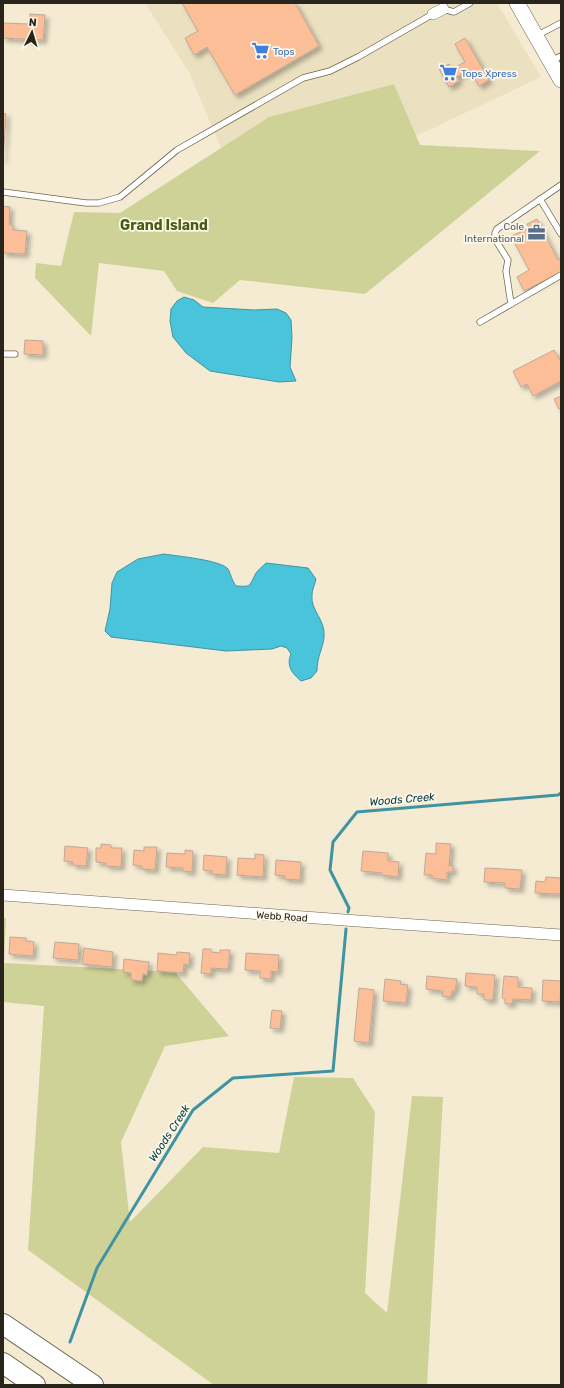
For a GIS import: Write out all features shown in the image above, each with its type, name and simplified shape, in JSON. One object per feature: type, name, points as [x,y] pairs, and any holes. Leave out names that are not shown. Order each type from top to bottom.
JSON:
[{"type":"highway","points":[[3,1324],[93,1385]]},
{"type":"highway","points":[[3,1363],[35,1385]]},
{"type":"main road","points":[[520,4],[536,36],[556,59],[561,80]]},
{"type":"street","name":"Webb Road","points":[[3,895],[561,935]]},
{"type":"lane","points":[[3,192],[86,203],[99,203],[120,197],[177,150],[303,78],[330,71],[358,57],[440,8],[454,12],[470,3]]},
{"type":"lane","points":[[536,36],[561,23]]},
{"type":"lane","points":[[511,304],[506,272],[508,260],[495,239],[494,233],[497,229],[540,198],[561,185]]},
{"type":"lane","points":[[540,198],[561,234]]},
{"type":"lane","points":[[480,322],[561,275]]},
{"type":"lane","points":[[3,354],[15,354]]},
{"type":"shaded area","points":[[145,3],[497,3],[541,77],[416,136],[394,84],[269,117],[221,148],[189,72]]},
{"type":"green space","points":[[394,84],[420,145],[540,151],[365,294],[240,280],[213,303],[177,291],[164,271],[99,263],[91,336],[35,278],[36,263],[61,266],[74,212],[120,213],[269,117]]},
{"type":"green space","points":[[3,918],[6,918],[4,963],[175,972],[229,1036],[165,1046],[121,1142],[130,1222],[203,1147],[279,1153],[294,1077],[353,1078],[375,1112],[365,1293],[387,1313],[412,1096],[443,1097],[427,1385],[214,1385],[28,1250],[44,1006],[3,1002]]},
{"type":"water","points":[[184,297],[194,300],[203,307],[254,310],[277,309],[286,313],[291,320],[292,338],[290,367],[296,381],[279,382],[210,371],[186,353],[173,337],[170,321],[171,309],[177,301]]},
{"type":"water","points":[[164,554],[208,561],[224,566],[228,569],[236,586],[248,586],[257,572],[266,563],[308,568],[316,579],[312,591],[312,600],[313,606],[323,625],[324,631],[317,671],[311,678],[301,681],[291,669],[289,662],[291,654],[287,648],[281,646],[272,649],[226,651],[111,637],[105,631],[110,609],[112,583],[117,572],[138,559]]},
{"type":"building","name":"Tops","points":[[182,3],[295,3],[319,46],[235,95],[207,47],[194,55],[185,38],[198,31]]},
{"type":"building","points":[[30,14],[45,15],[43,40],[3,38],[3,23],[29,24]]},
{"type":"building","points":[[465,38],[489,80],[479,86],[470,70],[456,77],[452,69],[465,62],[455,44]]},
{"type":"building","name":"Tops Xpress","points":[[449,64],[459,81],[449,87],[439,69]]},
{"type":"building","points":[[3,113],[6,114],[3,161]]},
{"type":"building","points":[[3,206],[10,207],[9,225],[13,225],[13,230],[27,231],[25,254],[3,253]]},
{"type":"building","points":[[537,219],[558,260],[561,259],[561,272],[524,291],[517,277],[529,270],[511,236],[529,228],[527,224]]},
{"type":"building","points":[[25,340],[43,341],[43,355],[24,354]]},
{"type":"building","points":[[554,350],[561,362],[561,381],[533,396],[527,384],[521,387],[513,371]]},
{"type":"building","points":[[561,396],[561,408],[559,409],[554,399]]},
{"type":"building","points":[[436,843],[451,844],[449,866],[453,866],[453,872],[447,872],[447,880],[432,878],[432,875],[424,875],[426,853],[436,854]]},
{"type":"building","points":[[101,844],[111,845],[111,848],[122,848],[121,867],[106,866],[106,863],[96,862],[96,848],[101,848]]},
{"type":"building","points":[[65,846],[88,848],[86,866],[73,865],[73,862],[64,861]]},
{"type":"building","points":[[144,847],[157,847],[155,870],[142,869],[142,866],[133,865],[134,850],[144,851]]},
{"type":"building","points":[[185,850],[193,851],[192,872],[183,871],[183,868],[166,867],[167,853],[185,854]]},
{"type":"building","points":[[363,851],[388,853],[388,861],[399,862],[398,877],[381,875],[382,873],[361,871]]},
{"type":"building","points":[[255,854],[264,855],[263,877],[237,875],[238,858],[255,859]]},
{"type":"building","points":[[204,855],[227,857],[226,875],[211,874],[212,871],[203,870]]},
{"type":"building","points":[[276,860],[301,862],[300,880],[284,879],[285,876],[275,875]]},
{"type":"building","points":[[485,868],[522,870],[520,889],[505,888],[505,883],[484,882]]},
{"type":"building","points":[[546,877],[561,878],[561,894],[535,893],[536,881],[545,882]]},
{"type":"building","points":[[10,937],[26,938],[26,941],[34,942],[33,956],[9,954]]},
{"type":"building","points":[[55,942],[79,944],[78,960],[53,958]]},
{"type":"building","points":[[84,948],[113,952],[112,967],[82,964]]},
{"type":"building","points":[[203,949],[211,949],[211,952],[220,953],[220,950],[230,950],[228,969],[211,968],[211,974],[201,973]]},
{"type":"building","points":[[177,952],[190,953],[189,965],[184,964],[183,973],[157,971],[158,953],[176,955]]},
{"type":"building","points":[[246,953],[279,955],[278,972],[271,971],[271,979],[260,978],[260,971],[245,970]]},
{"type":"building","points":[[124,959],[149,962],[147,975],[143,974],[142,981],[131,980],[131,973],[123,972]]},
{"type":"building","points":[[466,973],[495,975],[493,1000],[484,1000],[484,994],[477,994],[477,987],[465,986]]},
{"type":"building","points":[[427,976],[457,979],[455,991],[452,991],[451,997],[442,996],[443,991],[426,989]]},
{"type":"building","points":[[504,976],[518,977],[518,987],[532,988],[531,1000],[513,999],[512,1004],[505,1004],[505,999],[502,998]]},
{"type":"building","points":[[385,979],[401,981],[400,984],[408,985],[406,1003],[383,1001]]},
{"type":"building","points":[[543,980],[561,981],[560,1002],[542,1001]]},
{"type":"building","points":[[359,988],[374,990],[369,1043],[354,1041]]},
{"type":"building","points":[[272,1010],[282,1011],[280,1029],[270,1028]]},
{"type":"waterway","name":"Woods Creek","points":[[348,912],[349,908],[330,870],[333,842],[357,812],[558,795],[561,793]]},
{"type":"waterway","name":"Woods Creek","points":[[70,1342],[97,1268],[193,1110],[233,1078],[333,1071],[346,929]]},
{"type":"place","name":"Tops","points":[[260,51]]},
{"type":"place","name":"Tops Xpress","points":[[448,73]]},
{"type":"place","name":"Cole International","points":[[537,232]]},
{"type":"district","name":"Grand Island","points":[[164,225]]}]
